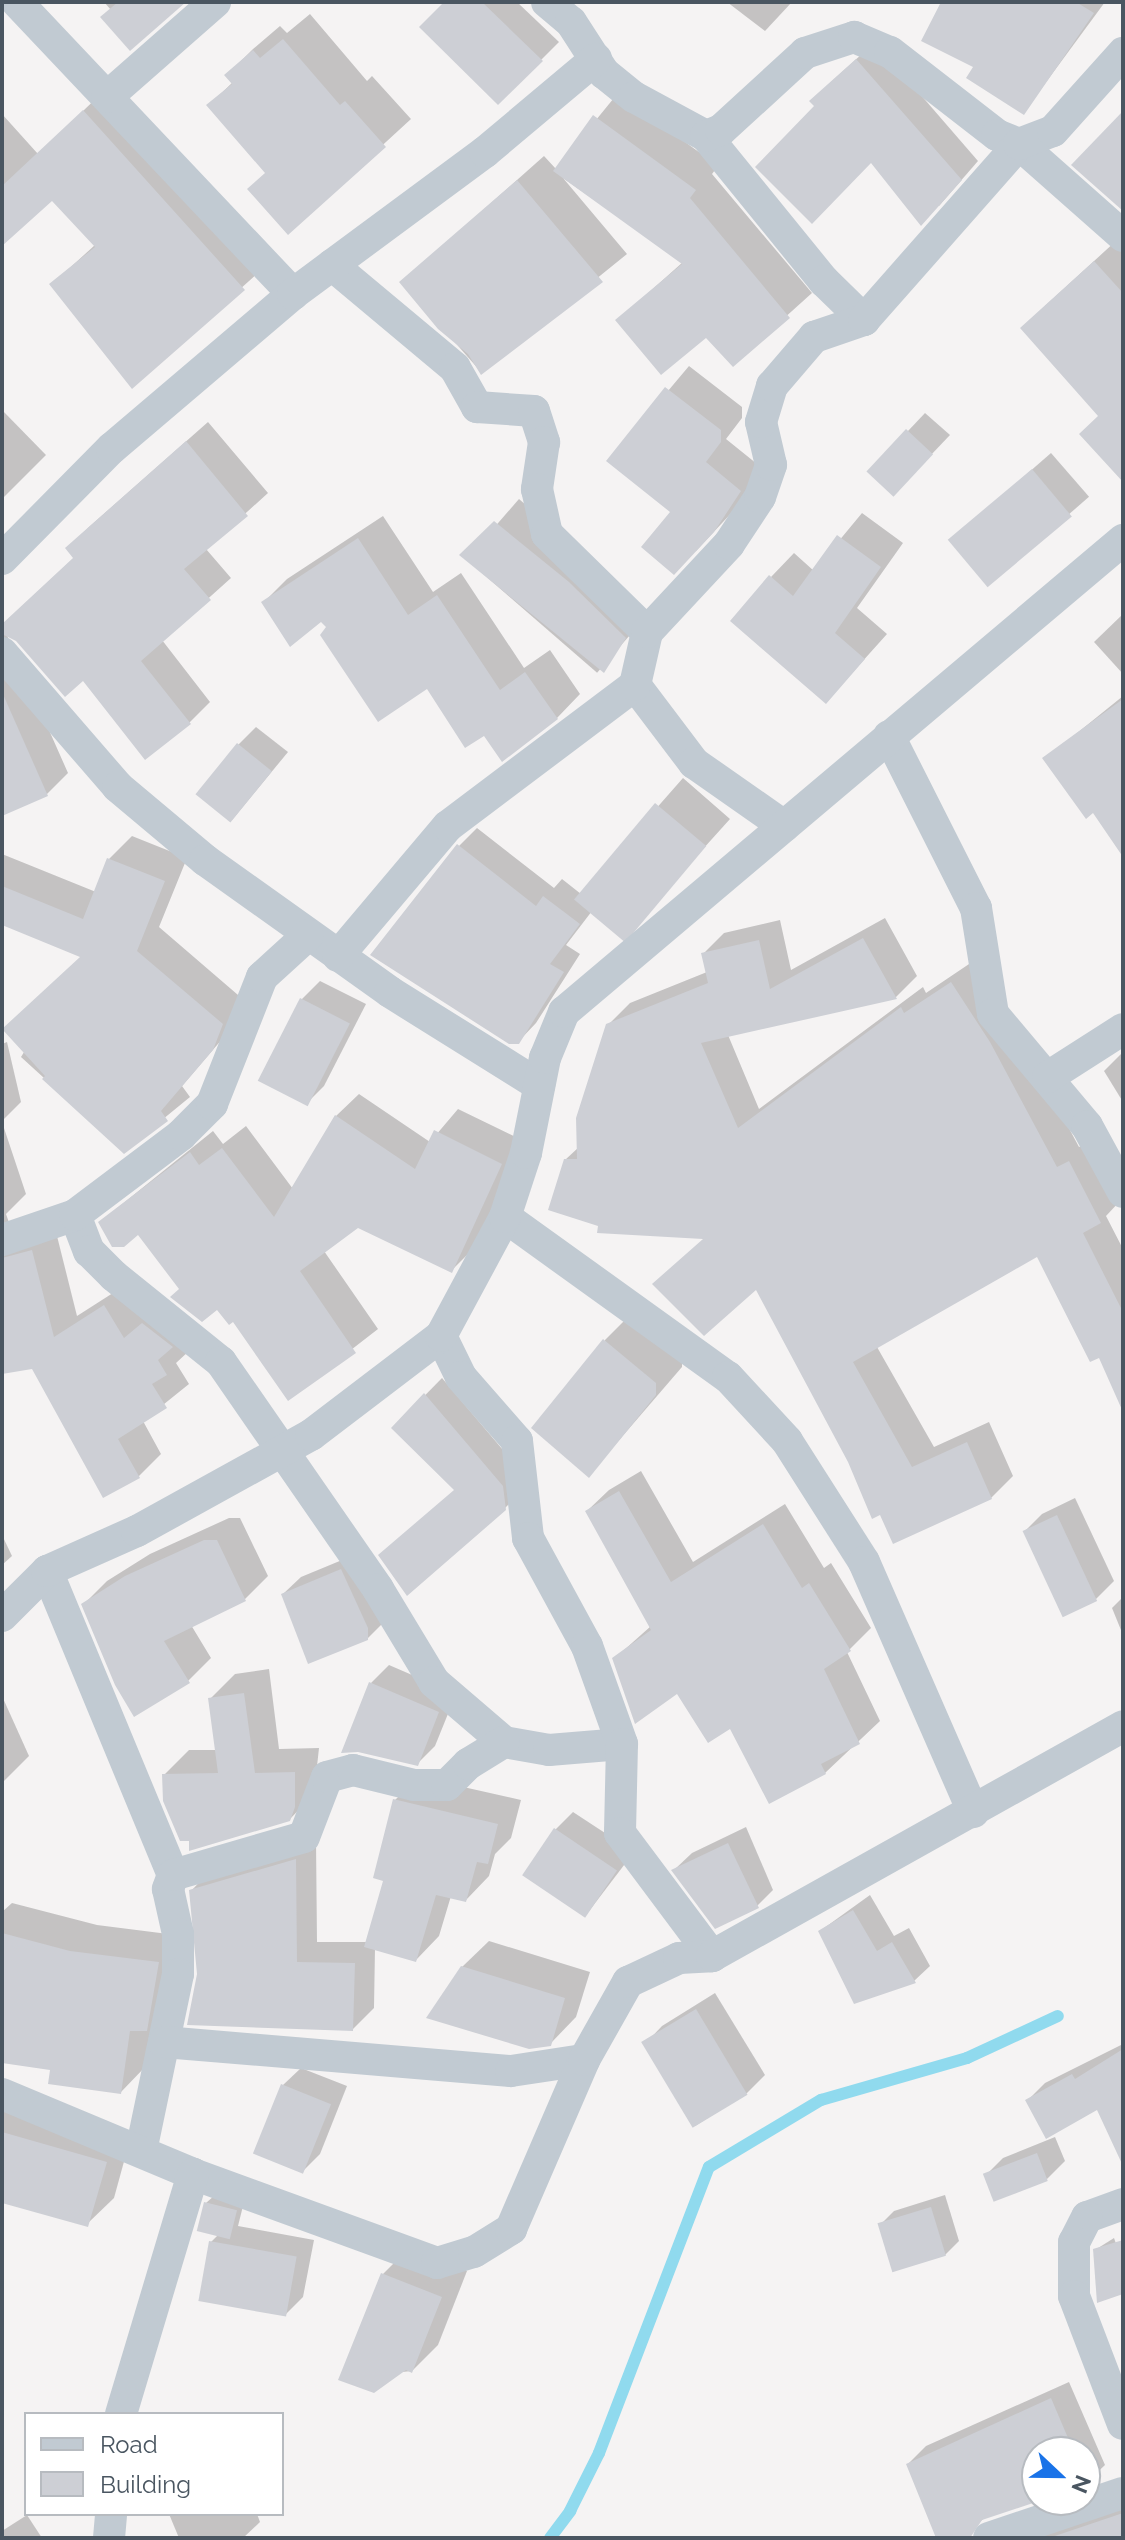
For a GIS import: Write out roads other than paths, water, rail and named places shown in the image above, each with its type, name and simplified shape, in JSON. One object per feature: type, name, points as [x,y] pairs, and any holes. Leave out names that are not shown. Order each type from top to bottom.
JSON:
[{"type":"street","points":[[17,2],[293,294]]},
{"type":"street","points":[[107,97],[215,2]]},
{"type":"street","points":[[547,2],[571,22],[596,59],[634,97],[706,136],[824,281],[864,320]]},
{"type":"street","points":[[706,136],[721,130],[805,53],[854,37],[890,52],[997,135],[1019,144],[1123,236]]},
{"type":"street","points":[[338,956],[448,826],[635,685],[647,632],[729,544],[760,497],[771,465],[761,422],[772,386],[814,337],[864,320],[1019,144],[1053,131],[1123,53]]},
{"type":"street","points":[[2,559],[112,448],[293,294],[485,152],[596,59]]},
{"type":"street","points":[[332,265],[455,368],[477,407],[534,411],[544,442],[537,489],[547,534],[647,632]]},
{"type":"street","points":[[2,1616],[47,1571],[137,1531],[284,1451],[393,1378],[441,1336],[505,1217],[526,1153],[539,1085],[564,1012],[1123,540]]},
{"type":"street","points":[[2,653],[118,787],[205,860],[338,956],[539,1085]]},
{"type":"street","points":[[635,685],[694,763],[784,826]]},
{"type":"street","points":[[889,736],[976,908],[993,1014],[1087,1126],[1123,1192]]},
{"type":"street","points":[[2,1240],[75,1215],[181,1135],[212,1104],[262,977],[308,935]]},
{"type":"street","points":[[1048,1077],[1123,1029]]},
{"type":"street","points":[[75,1215],[89,1251],[221,1362],[284,1451],[434,1682],[504,1742],[549,1750],[622,1744]]},
{"type":"street","points":[[505,1217],[728,1377],[787,1441],[864,1562],[973,1812]]},
{"type":"street","points":[[441,1336],[461,1377],[517,1441],[528,1538],[587,1646],[622,1744],[620,1833],[712,1956]]},
{"type":"street","points":[[47,1571],[173,1875],[168,1889],[178,1934],[178,1974],[141,2151]]},
{"type":"street","points":[[2,2094],[193,2174],[437,2263],[474,2252],[511,2229],[584,2060],[628,1982],[679,1958],[712,1956],[1123,1726]]},
{"type":"street","points":[[173,1875],[304,1837],[327,1777],[353,1770],[414,1785],[447,1785],[468,1764],[504,1742]]},
{"type":"street","points":[[164,2042],[511,2071],[584,2060]]},
{"type":"street","points":[[122,2412],[193,2174]]},
{"type":"street","points":[[1123,2204],[1087,2217],[1074,2242],[1074,2296],[1123,2424]]},
{"type":"street","points":[[989,2538],[1123,2493]]},
{"type":"street","points":[[109,2538],[111,2516]]},
{"type":"waterway","points":[[550,2538],[570,2511],[599,2453],[709,2167],[821,2100],[967,2058],[1058,2016]]}]
